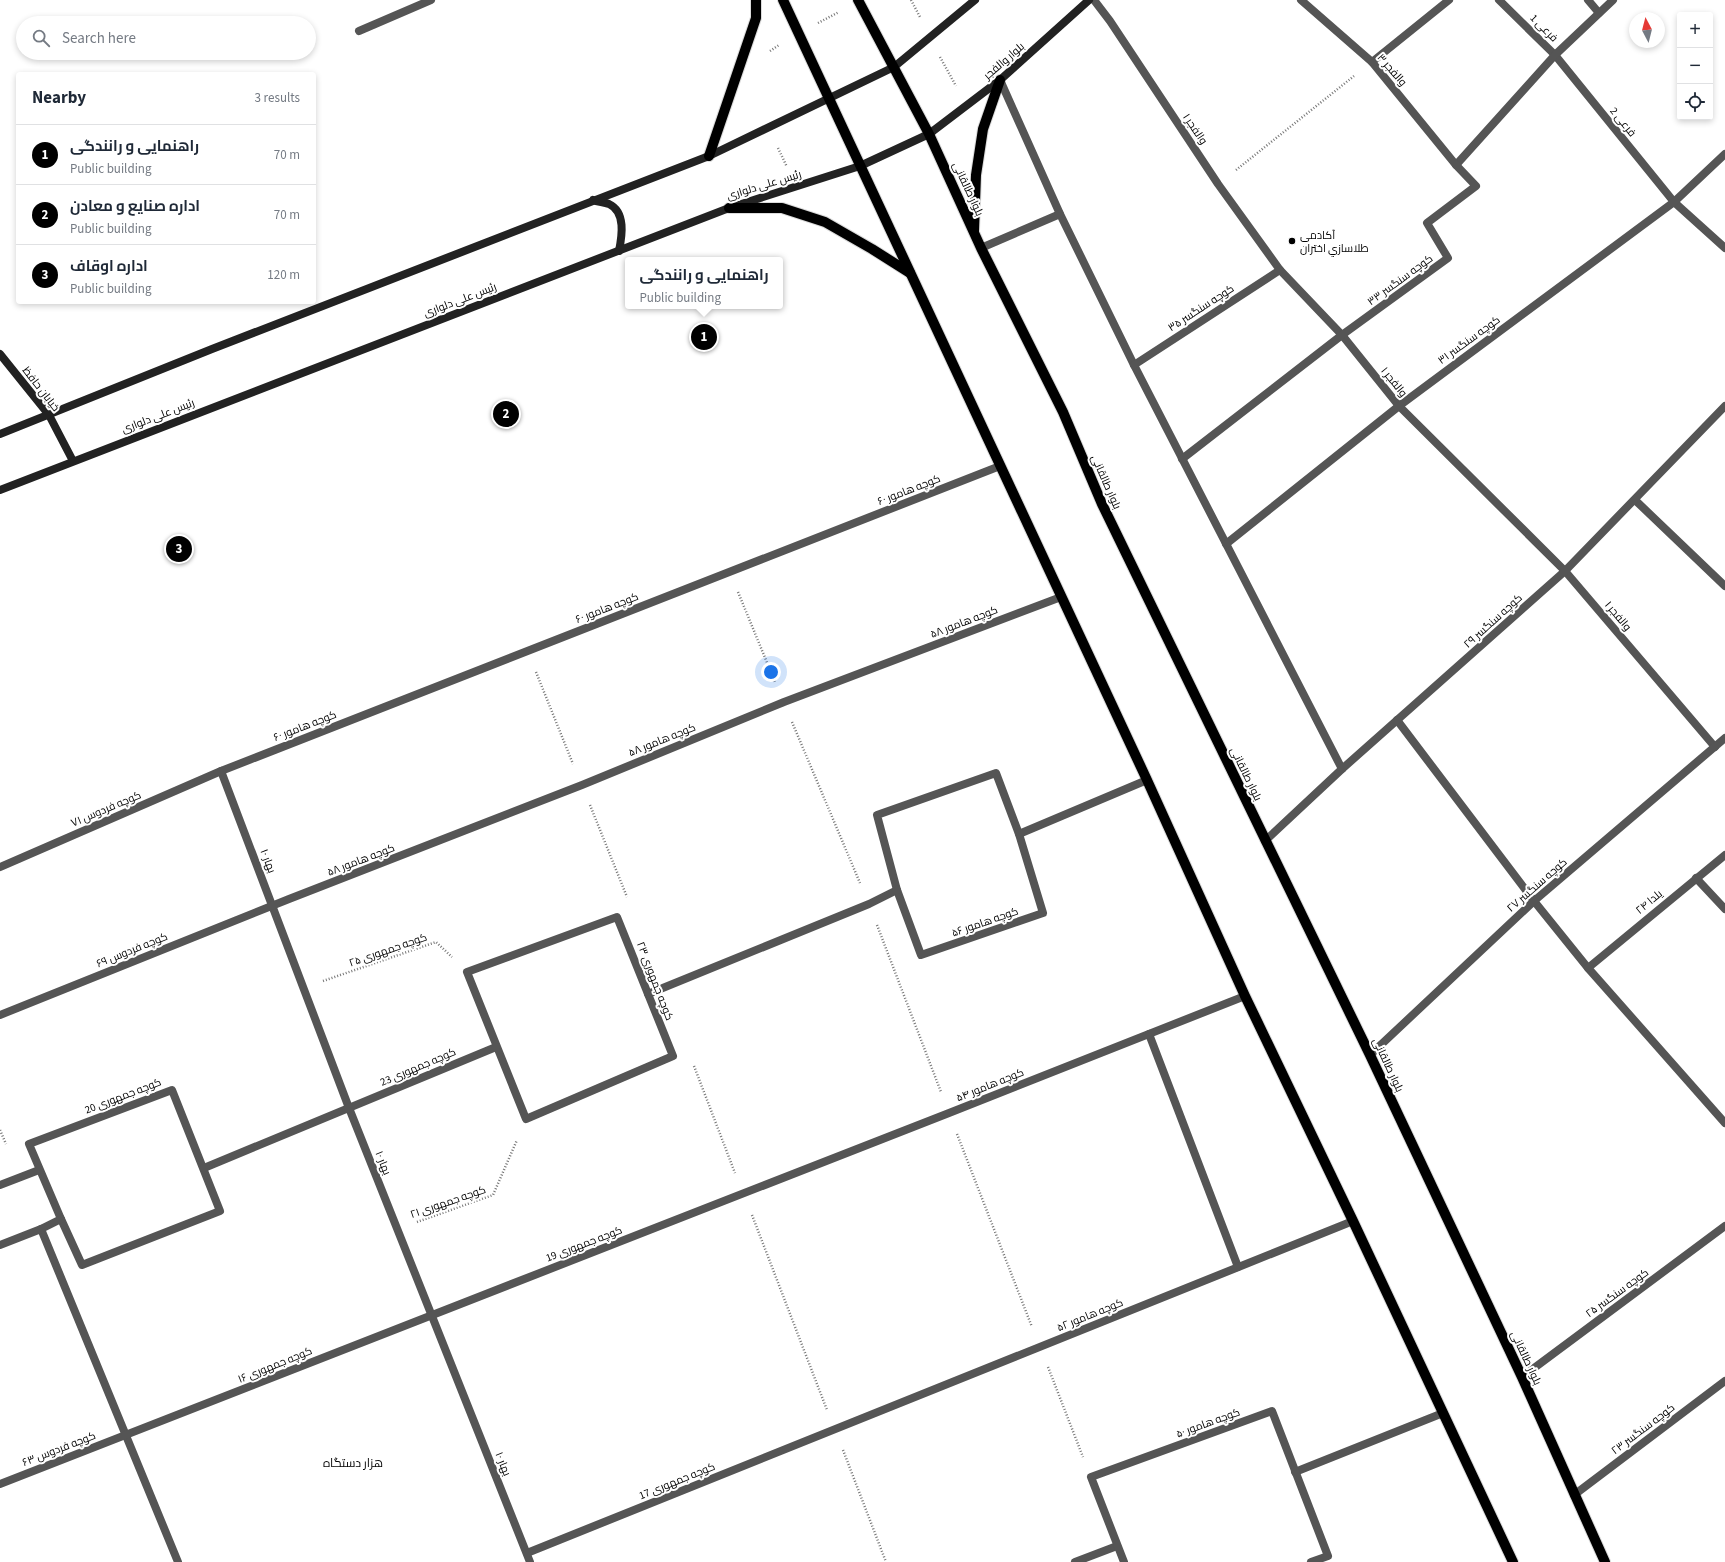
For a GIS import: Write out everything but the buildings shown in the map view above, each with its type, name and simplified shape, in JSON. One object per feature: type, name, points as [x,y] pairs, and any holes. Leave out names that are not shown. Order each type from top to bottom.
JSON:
[{"type":"main road","points":[[709,156],[756,18],[756,0]]},
{"type":"main road","points":[[783,0],[1147,780],[1245,996],[1353,1221],[1513,1562]]},
{"type":"main road","name":"بلوار طالقانی","points":[[858,0],[929,134],[981,248],[1063,412],[1102,504],[1370,1055],[1522,1376],[1605,1562]]},
{"type":"main road","points":[[0,434],[227,343],[709,156],[894,67],[975,0]]},
{"type":"main road","name":"بلوار والفجر","points":[[929,134],[1000,80],[1089,0]]},
{"type":"main road","points":[[974,233],[976,174],[983,129],[1000,80]]},
{"type":"main road","name":"رئیس علی دلواری","points":[[0,490],[729,208],[860,166],[929,134]]},
{"type":"main road","points":[[593,200],[610,205],[619,214],[623,233],[619,251]]},
{"type":"main road","points":[[729,208],[782,208],[826,222],[910,273]]},
{"type":"main road","name":"خیابان حافظ","points":[[0,354],[49,415],[73,461]]},
{"type":"street","points":[[359,31],[431,0]]},
{"type":"street","name":"والفجر ۱","points":[[1094,0],[1110,21],[1218,184],[1280,270],[1342,336],[1399,406],[1565,571],[1715,747]]},
{"type":"street","name":"والفجر ۳","points":[[1301,0],[1372,62],[1456,165]]},
{"type":"street","points":[[1372,62],[1449,0]]},
{"type":"street","name":"فرعی 1","points":[[1499,0],[1555,55]]},
{"type":"street","points":[[1588,0],[1599,13]]},
{"type":"street","points":[[1456,165],[1555,55],[1613,0]]},
{"type":"street","name":"فرعی 2","points":[[1555,55],[1674,202],[1725,248]]},
{"type":"street","points":[[1000,80],[1060,214],[1134,365],[1342,769]]},
{"type":"street","name":"کوچه سنگسر ۳۱","points":[[1226,544],[1399,406],[1674,202],[1725,154]]},
{"type":"street","name":"کوچه سنگسر ۳۳","points":[[1182,459],[1342,336],[1448,258],[1427,223],[1476,186],[1456,165]]},
{"type":"street","points":[[981,248],[1060,214]]},
{"type":"street","name":"کوچه سنگسر ۳۵","points":[[1134,365],[1280,270]]},
{"type":"street","name":"کوچه سنگسر ۲۹","points":[[1265,841],[1342,769],[1565,571],[1725,406]]},
{"type":"street","name":"کوچه هامور ۶۰","points":[[221,771],[1000,466]]},
{"type":"street","points":[[1635,500],[1725,586]]},
{"type":"street","name":"کوچه هامور ۵۸","points":[[273,906],[582,785],[784,702],[1061,597]]},
{"type":"street","points":[[1397,720],[1534,901],[1588,968],[1725,1123]]},
{"type":"street","name":"کوچه سنگسر ۲۷","points":[[1370,1055],[1534,901],[1725,738]]},
{"type":"street","name":"کوچه فردوس ۷۱","points":[[0,866],[221,771]]},
{"type":"street","name":"بهار ۱۰","points":[[221,771],[349,1108],[530,1562]]},
{"type":"street","name":"کوچه هامور ۵۶","points":[[996,773],[1019,834],[1043,913],[920,955],[897,890],[877,815],[996,773]]},
{"type":"street","points":[[1019,834],[1147,780]]},
{"type":"street","name":"یلدا ۲۴","points":[[1588,968],[1725,855]]},
{"type":"street","points":[[1696,878],[1725,909]]},
{"type":"street","points":[[648,994],[869,904],[897,890]]},
{"type":"street","name":"کوچه فردوس ۶۹","points":[[0,1015],[273,906]]},
{"type":"street","name":"کوچه جمهوری ۲۳","points":[[467,972],[618,917],[673,1056],[526,1119]]},
{"type":"street","points":[[467,972],[526,1119]]},
{"type":"street","name":"کوچه هامور ۵۴","points":[[744,1194],[1245,996]]},
{"type":"street","points":[[1149,1034],[1238,1267]]},
{"type":"street","name":"کوچه جمهوری 23","points":[[349,1108],[496,1046]]},
{"type":"street","name":"کوچه جمهوری 20","points":[[39,1170],[28,1144],[172,1090],[204,1168],[220,1212],[82,1265],[60,1219]]},
{"type":"street","points":[[204,1168],[349,1108]]},
{"type":"street","points":[[0,1185],[39,1170],[60,1219],[41,1229],[0,1245]]},
{"type":"street","name":"کوچه جمهوری 19","points":[[432,1314],[744,1194]]},
{"type":"street","name":"کوچه هامور ۵۲","points":[[835,1429],[1353,1221]]},
{"type":"street","name":"کوچه سنگسر ۲۵","points":[[1522,1376],[1725,1226]]},
{"type":"street","points":[[41,1229],[178,1562]]},
{"type":"street","name":"کوچه جمهوری ۱۶","points":[[126,1435],[432,1314]]},
{"type":"street","name":"کوچه سنگسر ۲۳","points":[[1574,1495],[1725,1381]]},
{"type":"street","name":"کوچه هامور ۵۰","points":[[1091,1477],[1272,1411],[1328,1556],[1311,1562]]},
{"type":"street","points":[[1295,1472],[1443,1413]]},
{"type":"street","name":"کوچه جمهوری 17","points":[[527,1553],[835,1429]]},
{"type":"street","name":"کوچه فردوس ۶۳","points":[[0,1484],[126,1435]]},
{"type":"street","points":[[1091,1477],[1124,1562]]},
{"type":"street","points":[[1075,1562],[1117,1546]]},
{"type":"path","points":[[911,0],[967,106]]},
{"type":"path","points":[[1218,184],[1372,62]]},
{"type":"path","points":[[729,572],[869,904],[1091,1477]]},
{"type":"path","name":"کوچه جمهوری ۲۵","points":[[304,988],[436,942],[467,972]]},
{"type":"path","name":"کوچه جمهوری ۲۱","points":[[398,1228],[493,1195],[526,1119]]},
{"type":"path","points":[[744,1194],[886,1562]]},
{"type":"place","name":"آكادمى طلاسازي اختران","points":[[1292,241]]},
{"type":"place","name":"راهنمایی و رانندگی","points":[[704,337]]},
{"type":"place","name":"اداره صنایع و معادن","points":[[506,414]]},
{"type":"place","name":"اداره اوقاف","points":[[179,549]]},
{"type":"district","name":"هزار دستگاه","points":[[353,1463]]}]
